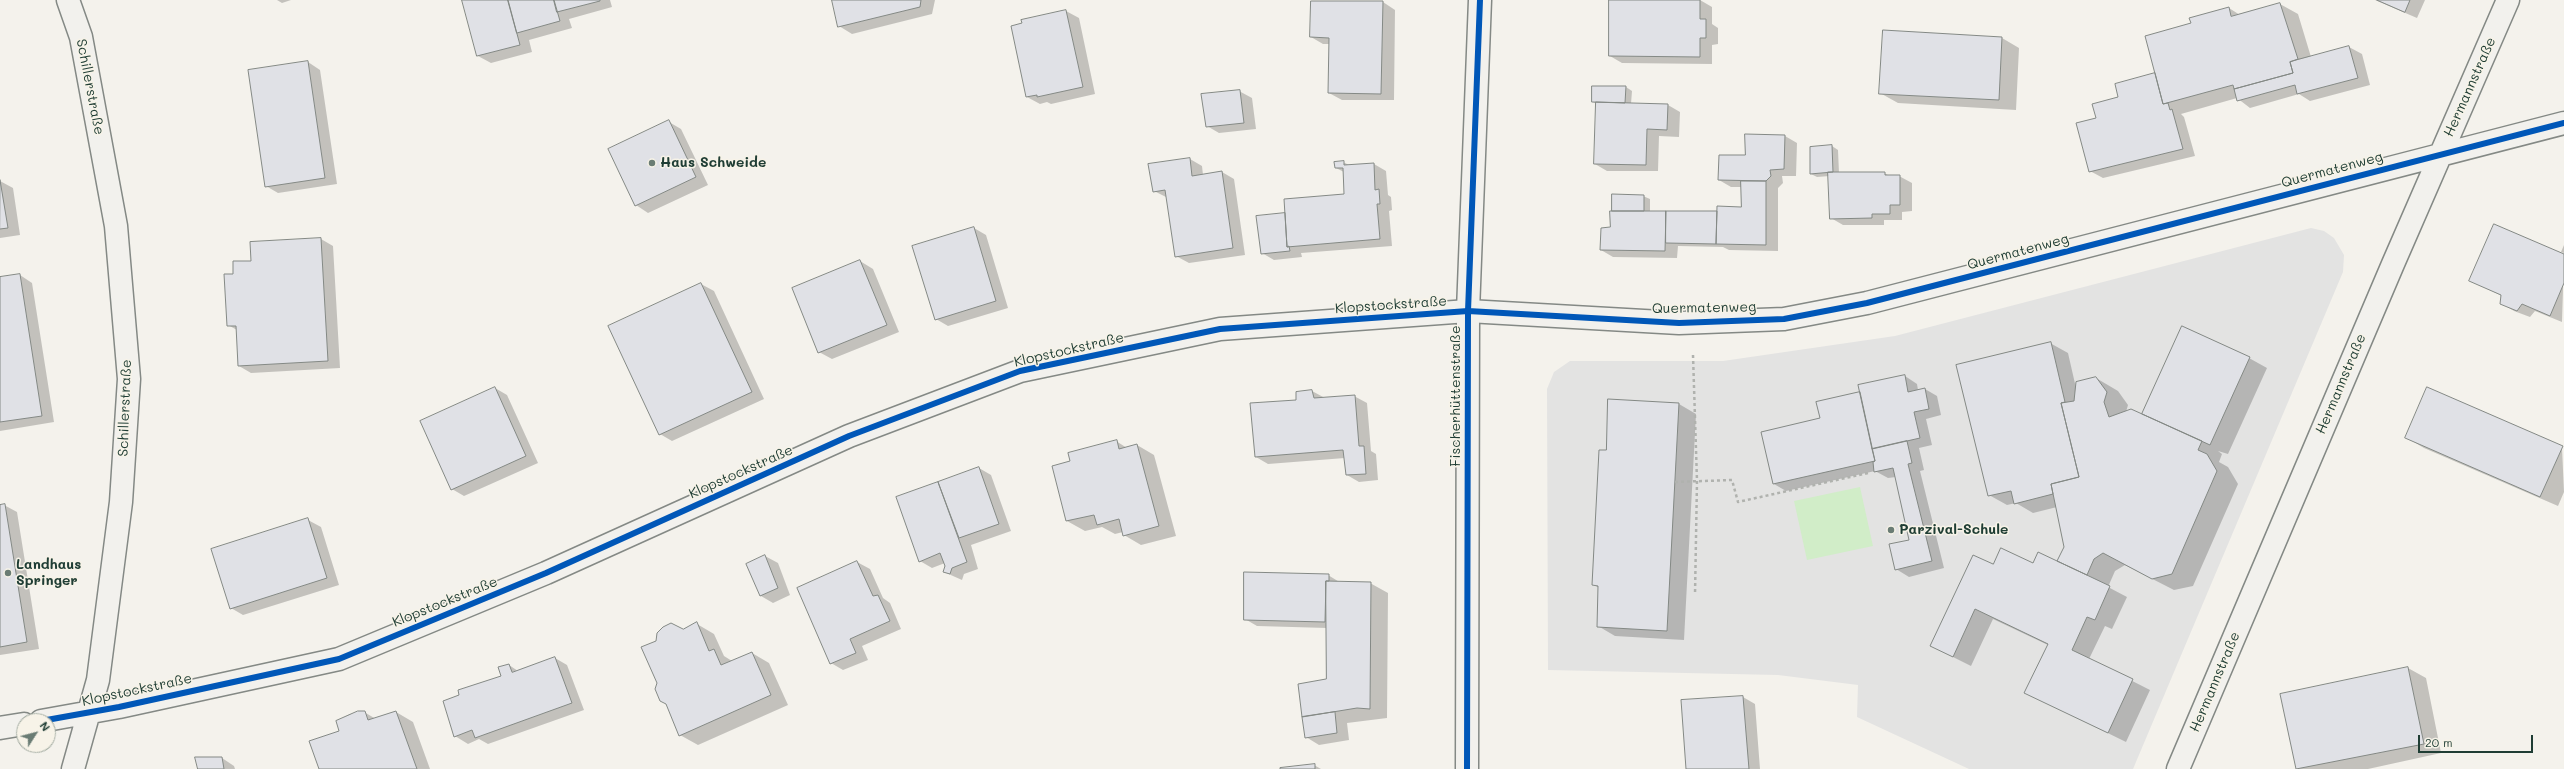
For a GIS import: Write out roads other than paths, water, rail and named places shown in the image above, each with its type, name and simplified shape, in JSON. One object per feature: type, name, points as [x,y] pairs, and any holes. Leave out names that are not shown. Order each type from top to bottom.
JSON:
[{"type":"street","name":"Schillerstraße","points":[[68,0],[81,37],[116,226],[129,379],[121,502],[98,680],[91,713],[74,769]]},
{"type":"street","name":"Fischerhüttenstraße","points":[[1467,769],[1468,311],[1480,0]]},
{"type":"street","name":"Hermannstraße","points":[[2178,769],[2440,155],[2508,0]]},
{"type":"street","name":"Quermatenweg","points":[[1468,311],[1679,323],[1784,318],[1867,303],[2564,123]]},
{"type":"street","name":"Klopstockstraße","points":[[56,719],[91,713],[339,659],[546,573],[849,436],[1020,371],[1220,330],[1468,311]]},
{"type":"street","points":[[0,728],[16,725]]},
{"type":"place","name":"Haus Schweide","points":[[652,163]]},
{"type":"place","name":"Parzival-Schule","points":[[1891,530]]},
{"type":"place","name":"Landhaus Springer","points":[[8,573]]}]
